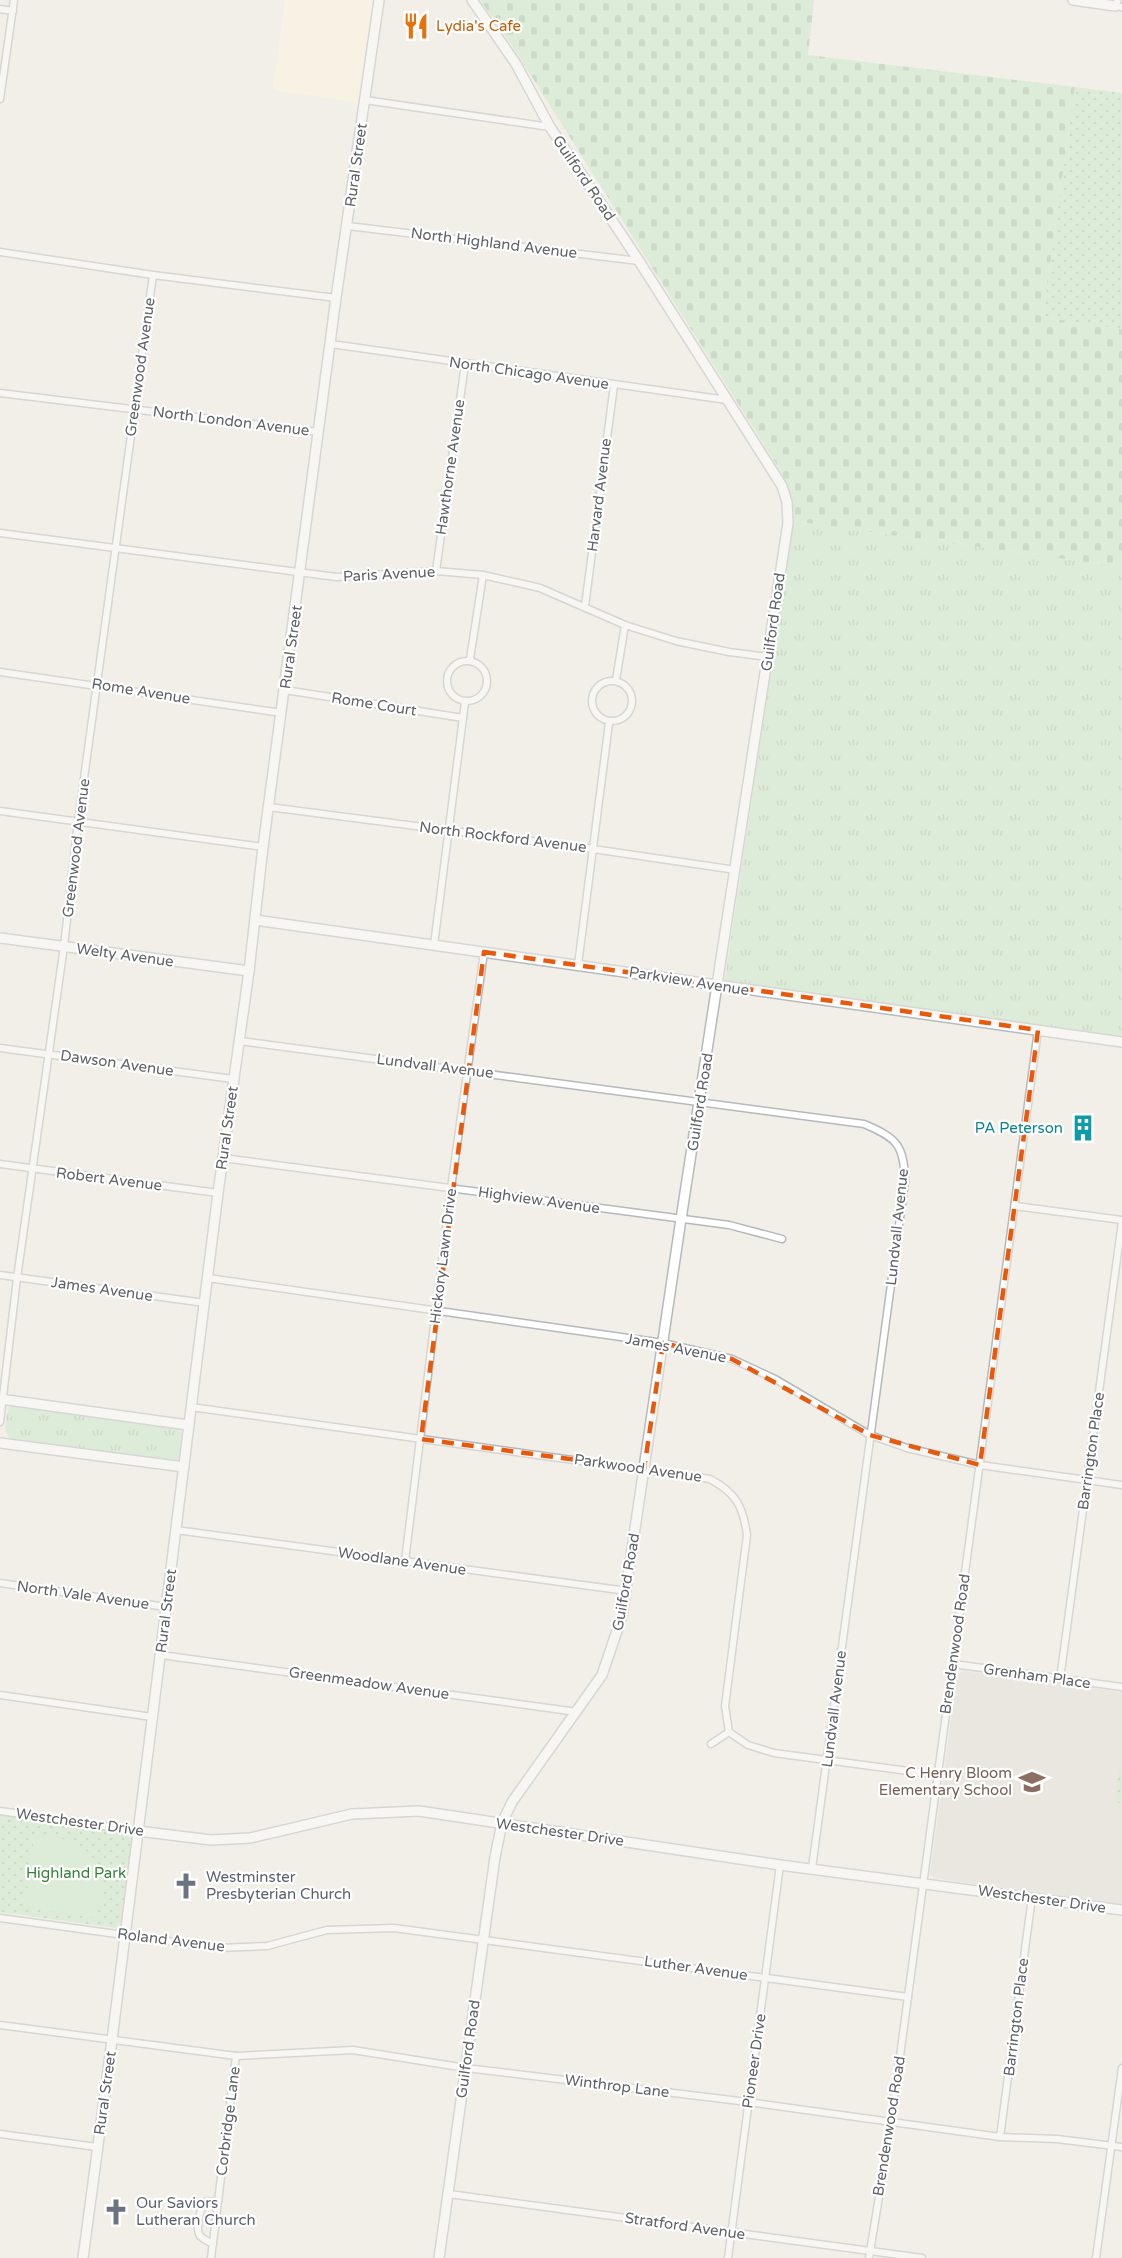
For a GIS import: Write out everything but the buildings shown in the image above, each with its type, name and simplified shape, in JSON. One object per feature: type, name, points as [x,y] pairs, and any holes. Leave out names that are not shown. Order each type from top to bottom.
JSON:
[{"type":"street","points":[[0,99],[14,0]]},
{"type":"street","name":"Rural Street","points":[[83,2258],[161,1654],[188,1425],[249,971],[263,847],[336,298],[379,0]]},
{"type":"street","name":"Guilford Road","points":[[439,2258],[495,1857],[502,1823],[522,1786],[602,1675],[616,1638],[627,1591],[681,1219],[788,523],[787,502],[782,486],[639,261],[550,127],[516,64],[472,0]]},
{"type":"street","points":[[1073,0],[1118,4]]},
{"type":"street","points":[[0,9],[13,11]]},
{"type":"street","points":[[365,100],[550,127]]},
{"type":"street","name":"North Highland Avenue","points":[[348,226],[639,261]]},
{"type":"street","points":[[0,252],[153,275],[336,298]]},
{"type":"street","name":"Greenwood Avenue","points":[[0,1422],[17,1278],[34,1169],[78,822],[153,275]]},
{"type":"street","name":"North Chicago Avenue","points":[[331,344],[727,400]]},
{"type":"street","name":"Hawthorne Avenue","points":[[436,570],[465,364]]},
{"type":"street","name":"Harvard Avenue","points":[[585,606],[614,385]]},
{"type":"street","name":"North London Avenue","points":[[0,393],[319,432]]},
{"type":"street","name":"Paris Avenue","points":[[0,533],[336,577],[436,570],[483,575],[540,588],[625,625],[676,641],[768,657]]},
{"type":"street","points":[[470,659],[483,575]]},
{"type":"street","points":[[616,680],[625,625]]},
{"type":"street","points":[[465,702],[480,696],[487,683],[483,669],[470,659]]},
{"type":"street","points":[[465,702],[452,694],[447,678],[454,665],[470,659]]},
{"type":"street","name":"Rome Avenue","points":[[0,672],[282,713]]},
{"type":"street","points":[[609,723],[596,714],[592,698],[597,687],[616,680]]},
{"type":"street","points":[[609,723],[625,717],[633,705],[629,691],[616,680]]},
{"type":"street","name":"Rome Court","points":[[285,690],[463,718]]},
{"type":"street","points":[[434,945],[465,702]]},
{"type":"street","points":[[578,965],[609,723]]},
{"type":"street","name":"North Rockford Avenue","points":[[269,807],[736,870]]},
{"type":"street","points":[[0,811],[263,847]]},
{"type":"street","name":"Parkview Avenue","points":[[255,920],[1122,1042]]},
{"type":"street","name":"Welty Avenue","points":[[0,938],[249,971]]},
{"type":"street","name":"Hickory Lawn Drive","points":[[405,1562],[451,1188],[484,952]]},
{"type":"street","name":"Brendenwood Road","points":[[869,2254],[891,2123],[1038,1030]]},
{"type":"street","name":"Lundvall Avenue","points":[[240,1041],[864,1124],[884,1132],[899,1144],[904,1159],[905,1181],[812,1868]]},
{"type":"street","name":"Dawson Avenue","points":[[0,1048],[234,1079]]},
{"type":"street","name":"Highview Avenue","points":[[223,1158],[729,1225],[782,1239]]},
{"type":"street","name":"Robert Avenue","points":[[0,1164],[218,1193]]},
{"type":"street","points":[[1015,1206],[1122,1221]]},
{"type":"street","name":"Barrington Place","points":[[1060,1679],[1122,1221]]},
{"type":"street","name":"James Avenue","points":[[0,1275],[205,1303]]},
{"type":"street","name":"James Avenue","points":[[208,1278],[663,1342],[732,1359],[775,1379],[870,1435],[907,1448],[980,1465],[1122,1485]]},
{"type":"street","points":[[2,1399],[188,1425]]},
{"type":"street","name":"Parkwood Avenue","points":[[191,1407],[644,1468],[710,1479],[725,1487],[737,1499],[744,1515],[747,1535],[725,1706],[729,1732]]},
{"type":"street","points":[[0,1443],[184,1467]]},
{"type":"street","name":"Woodlane Avenue","points":[[176,1530],[627,1591]]},
{"type":"street","name":"North Vale Avenue","points":[[0,1583],[166,1607]]},
{"type":"street","name":"Greenmeadow Avenue","points":[[161,1654],[577,1712]]},
{"type":"street","name":"Grenham Place","points":[[952,1664],[1122,1687]]},
{"type":"street","points":[[0,1695],[152,1717]]},
{"type":"street","points":[[711,1744],[729,1732],[748,1745],[766,1751],[938,1775]]},
{"type":"street","name":"Westchester Drive","points":[[0,1811],[211,1840],[250,1838],[352,1814],[419,1811],[780,1865],[1122,1910]]},
{"type":"street","name":"Pioneer Drive","points":[[728,2258],[780,1865]]},
{"type":"street","name":"Barrington Place","points":[[1000,2137],[1032,1897]]},
{"type":"street","name":"Roland Avenue","points":[[0,1918],[219,1948],[267,1946],[338,1929],[394,1928],[483,1940]]},
{"type":"street","name":"Luther Avenue","points":[[483,1940],[908,1997]]},
{"type":"street","name":"Winthrop Lane","points":[[0,2025],[236,2056],[353,2050],[466,2068],[748,2102],[1000,2137],[1057,2139],[1122,2147]]},
{"type":"street","name":"Corbridge Lane","points":[[211,2258],[236,2056]]},
{"type":"street","points":[[1096,2258],[1122,2068]]},
{"type":"street","points":[[0,2134],[97,2147]]},
{"type":"street","name":"Stratford Avenue","points":[[449,2194],[869,2254],[922,2258]]},
{"type":"street","points":[[213,2244],[202,2239],[198,2232],[201,2207],[205,2202],[218,2201]]},
{"type":"highlighted area","points":[[484,952],[1038,1030],[980,1465],[870,1435],[732,1359],[663,1343],[644,1469],[421,1439]]},
{"type":"shaded area","points":[[285,0],[373,0],[359,107],[354,102],[273,90]]},
{"type":"shaded area","name":"C Henry Bloom Elementary School","points":[[963,1671],[1122,1692],[1122,1905],[934,1878],[930,1875],[957,1675]]},
{"type":"green space","points":[[480,0],[814,0],[808,55],[1075,87],[1043,317],[1122,329],[1122,567],[793,521],[790,492],[778,467],[513,47]]},
{"type":"green space","points":[[1075,87],[1122,93],[1122,329],[1043,317]]},
{"type":"green space","points":[[793,521],[1122,567],[1122,1037],[1057,1027],[728,988],[724,985]]},
{"type":"green space","points":[[16,1405],[177,1427],[183,1436],[181,1456],[173,1462],[11,1439],[6,1432],[6,1420],[9,1407]]},
{"type":"green space","points":[[1119,1770],[1122,1770],[1122,1803],[1115,1802]]},
{"type":"green space","name":"Highland Park","points":[[0,1814],[130,1833],[132,1841],[122,1922],[116,1928],[0,1912]]},
{"type":"green space","points":[[44,1835],[76,1844],[95,1860],[100,1871],[102,1885],[96,1918],[33,1909],[26,1900],[34,1836]]},
{"type":"place","name":"Lydia's Cafe","points":[[416,26]]},
{"type":"place","name":"PA Peterson","points":[[1083,1128]]},
{"type":"place","name":"C Henry Bloom Elementary School","points":[[1032,1782]]},
{"type":"place","name":"Westminster Presbyterian Church","points":[[186,1886]]},
{"type":"place","name":"Our Saviors Lutheran Church","points":[[116,2212]]}]
